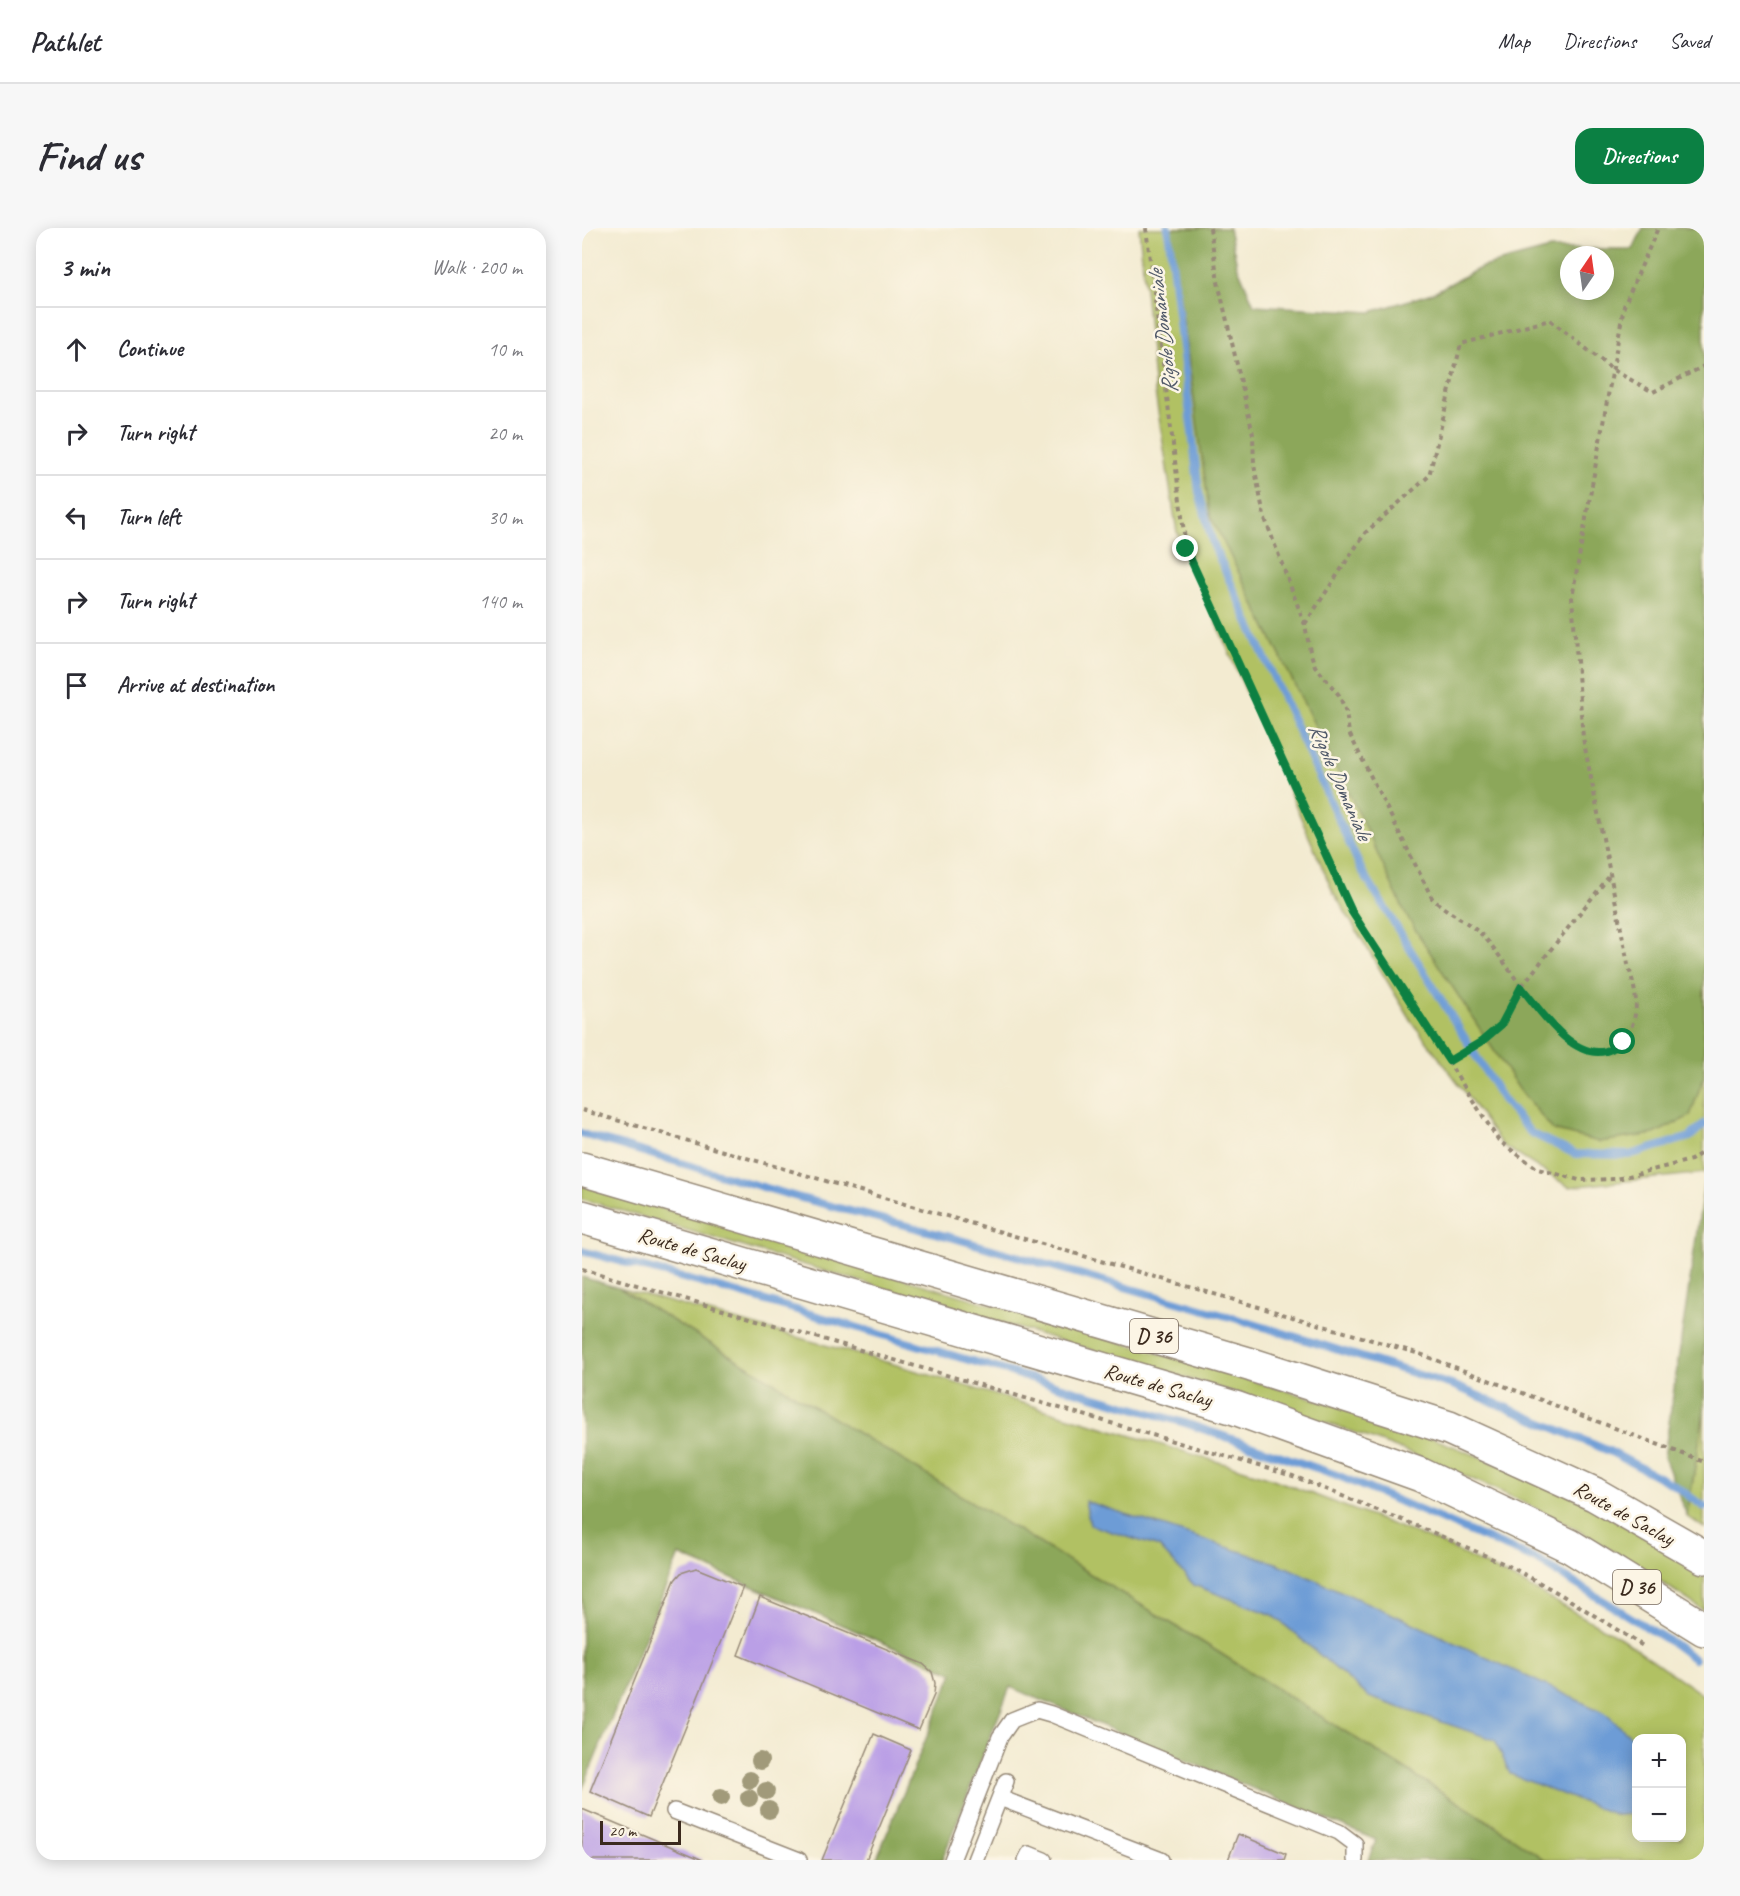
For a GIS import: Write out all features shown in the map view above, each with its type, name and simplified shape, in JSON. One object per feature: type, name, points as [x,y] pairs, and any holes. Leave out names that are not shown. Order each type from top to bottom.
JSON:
[{"type":"main road","name":"Route de Saclay","points":[[582,1169],[1252,1365],[1449,1428],[1594,1494],[1704,1557]]},
{"type":"main road","name":"Route de Saclay","points":[[582,1217],[1235,1408],[1410,1471],[1570,1546],[1704,1629]]},
{"type":"lane","points":[[952,1860],[1000,1737],[1012,1720],[1037,1710],[1073,1722],[1330,1828],[1355,1844],[1355,1860]]},
{"type":"lane","points":[[975,1860],[1006,1781]]},
{"type":"lane","points":[[1000,1798],[1161,1860]]},
{"type":"lane","points":[[674,1811],[799,1860]]},
{"type":"lane","points":[[1026,1860],[1029,1854],[1044,1860]]},
{"type":"path","points":[[1146,228],[1186,549],[1352,912],[1499,1141],[1538,1169],[1579,1180],[1617,1179],[1691,1160],[1704,1151]]},
{"type":"path","points":[[1210,228],[1218,282],[1253,434],[1254,465],[1264,516],[1305,625],[1315,666],[1339,695],[1346,712],[1349,733],[1431,898],[1484,937],[1521,987],[1563,1036],[1584,1050],[1606,1051],[1623,1042],[1633,1025],[1637,998],[1628,964],[1583,738],[1572,597],[1624,306],[1658,228]]},
{"type":"path","points":[[1305,625],[1365,533],[1429,476],[1461,344],[1550,320],[1613,370],[1653,392],[1704,366]]},
{"type":"path","points":[[1449,1061],[1481,1042],[1501,1025],[1521,987],[1611,874]]},
{"type":"path","points":[[582,1110],[1420,1354],[1704,1462]]},
{"type":"path","points":[[582,1269],[1293,1476],[1509,1566],[1560,1594],[1643,1646]]},
{"type":"green space","points":[[1139,228],[1205,228],[1234,511],[1704,771],[1704,1173],[1569,1187],[1502,1145],[1412,1022],[1333,892],[1177,532],[1155,392]]},
{"type":"green space","points":[[1170,228],[1229,228],[1237,265],[1254,305],[1371,312],[1432,293],[1482,267],[1550,249],[1560,249],[1560,300],[1614,300],[1614,249],[1633,249],[1643,228],[1704,228],[1704,1076],[1690,1116],[1654,1134],[1599,1142],[1553,1130],[1519,1089],[1407,917],[1356,808],[1210,515]]},
{"type":"green space","points":[[1704,1183],[1704,1412],[1687,1516],[1664,1457]]},
{"type":"green space","points":[[582,1185],[1390,1421],[1560,1489],[1704,1571],[1704,1611],[1634,1564],[1561,1521],[1440,1465],[1379,1441],[1253,1398],[582,1199]]},
{"type":"green space","points":[[1704,1245],[1704,1528],[1687,1516],[1696,1462]]},
{"type":"green space","points":[[582,1277],[619,1288],[1202,1642],[1491,1823],[1545,1860],[1368,1860],[1376,1840],[1010,1687],[942,1860],[876,1860],[953,1673],[679,1555],[582,1790]]},
{"type":"green space","points":[[619,1288],[890,1363],[1265,1476],[1438,1542],[1520,1582],[1621,1638],[1704,1696],[1704,1860],[1545,1860],[1491,1823],[1202,1642]]},
{"type":"water","points":[[1085,1501],[1279,1564],[1415,1624],[1605,1713],[1632,1737],[1632,1814],[1616,1815],[1510,1774],[1495,1740],[1369,1697],[1273,1615],[1194,1585],[1159,1547],[1090,1525]]},
{"type":"building","points":[[696,1568],[743,1587],[649,1817],[590,1791],[675,1580],[681,1573]]},
{"type":"building","points":[[760,1597],[923,1664],[932,1672],[935,1683],[934,1695],[919,1730],[738,1655]]},
{"type":"building","points":[[874,1734],[911,1750],[866,1860],[822,1860]]},
{"type":"building","points":[[582,1809],[703,1860],[582,1860]]},
{"type":"building","points":[[1238,1834],[1286,1854],[1284,1860],[1228,1860]]},
{"type":"waterway","name":"Rigole Domaniale","points":[[1168,228],[1199,492],[1213,544],[1362,871],[1503,1100],[1531,1133],[1575,1154],[1629,1155],[1690,1137],[1704,1124]]},
{"type":"waterway","points":[[582,1134],[797,1197],[950,1237],[1244,1321],[1455,1386],[1609,1451],[1674,1485],[1704,1507]]},
{"type":"waterway","points":[[582,1251],[742,1294],[1185,1423],[1334,1474],[1537,1560],[1674,1644],[1694,1659]]},
{"type":"route","points":[[1186,549],[1352,912],[1449,1061],[1481,1042],[1501,1025],[1521,987],[1563,1036],[1584,1050],[1606,1051],[1623,1042]]}]
